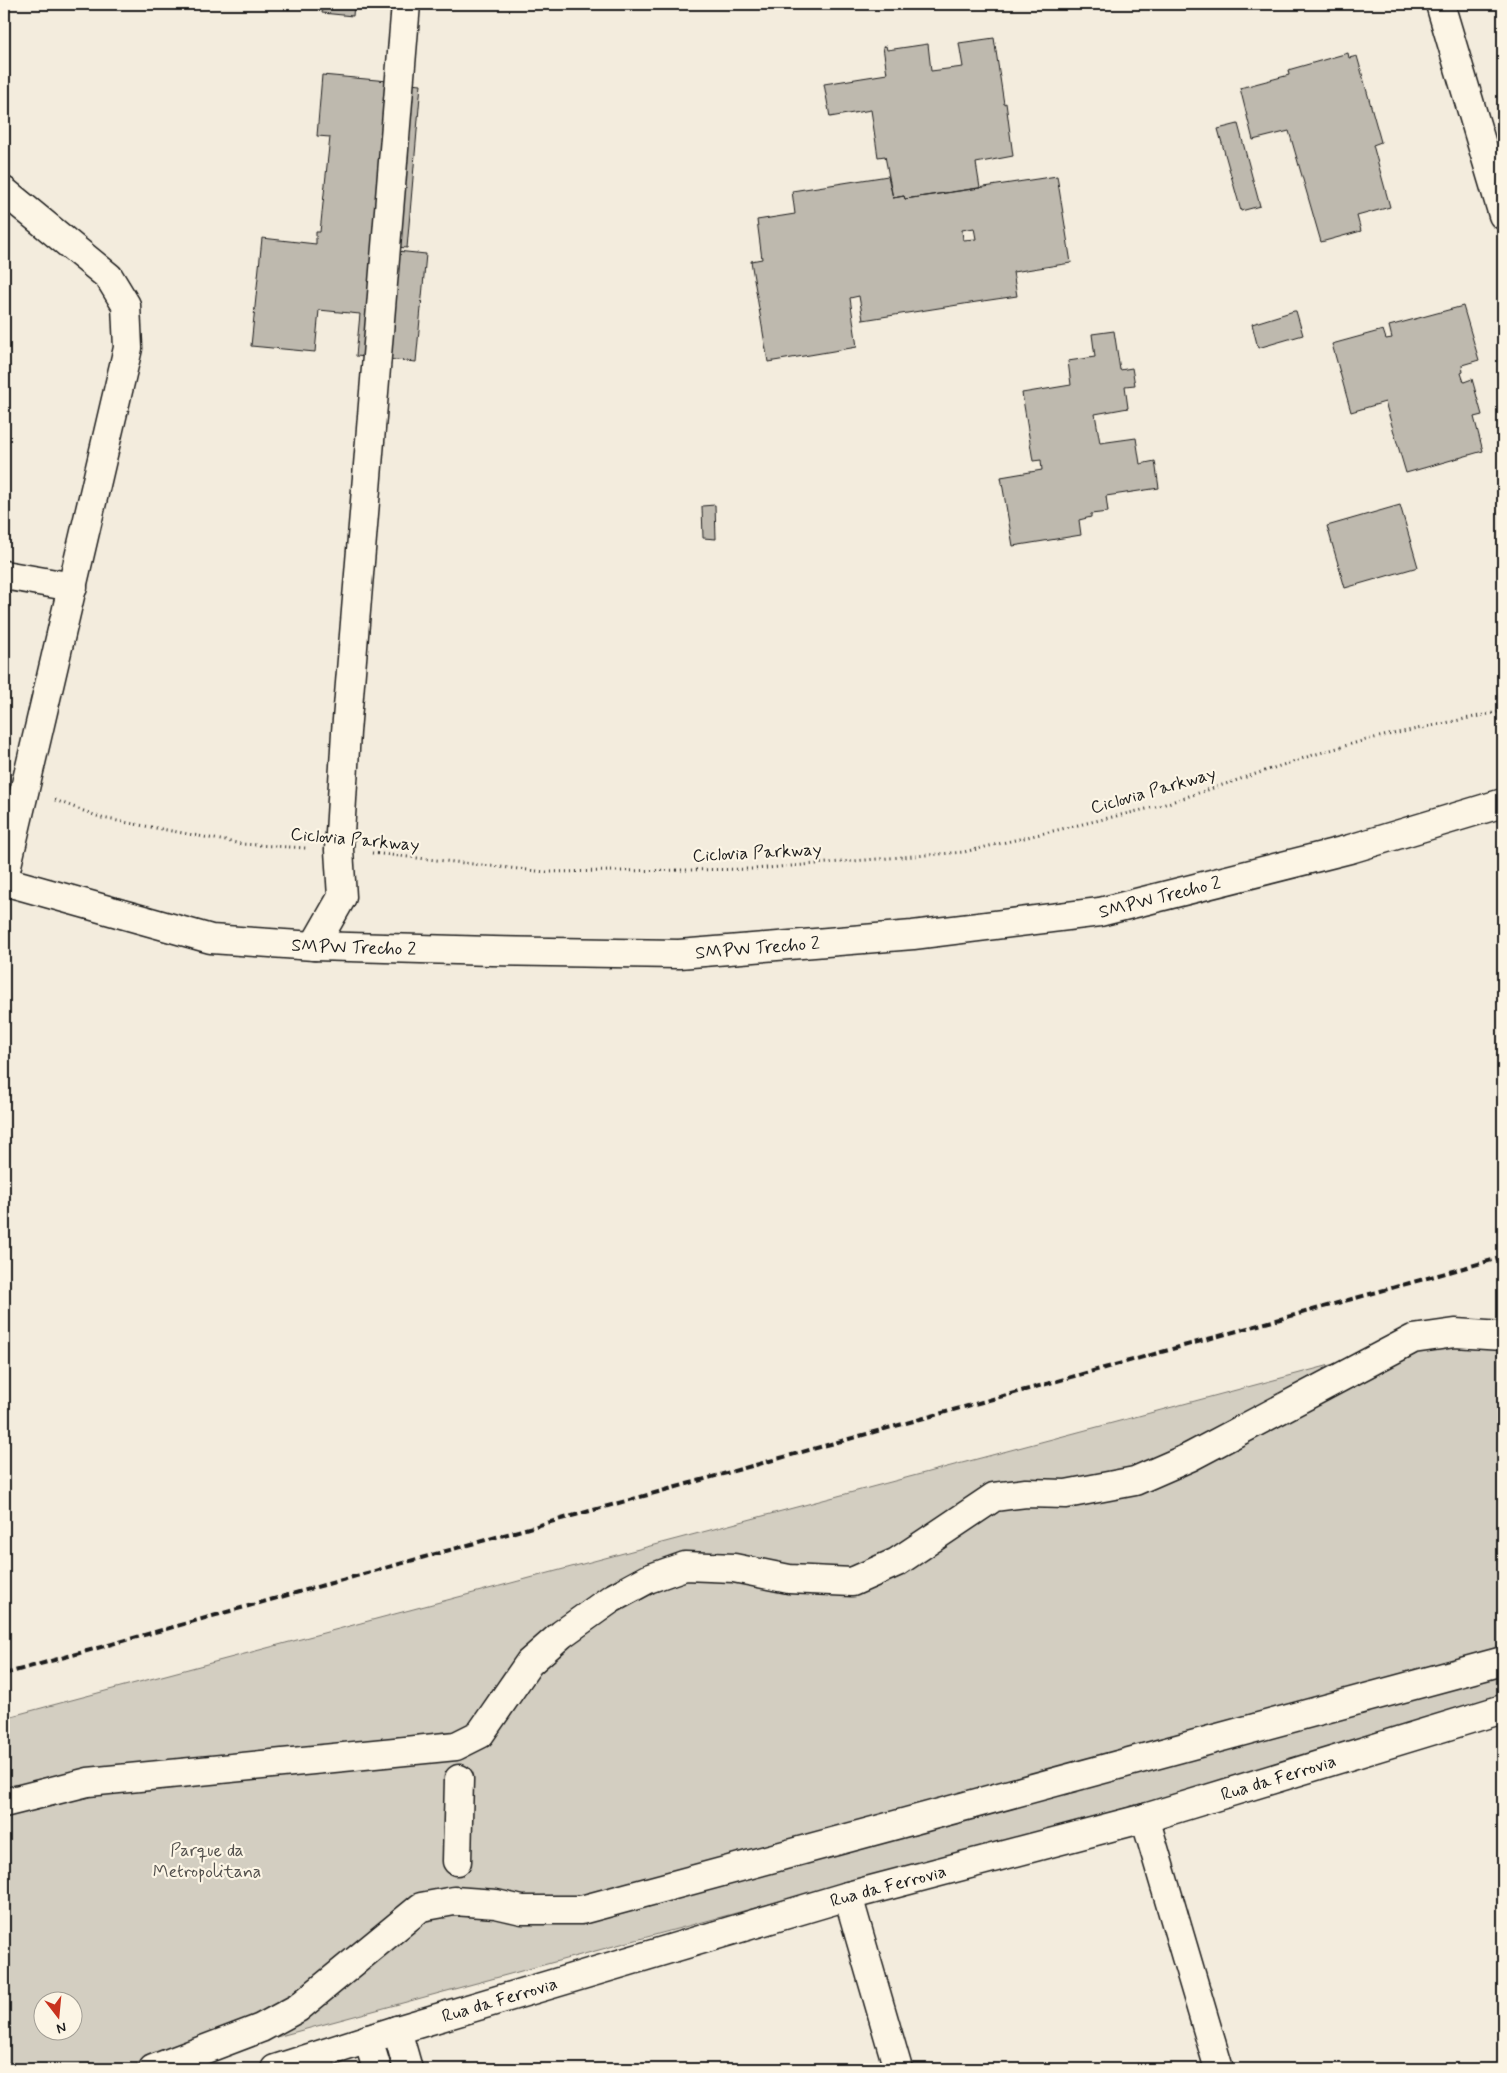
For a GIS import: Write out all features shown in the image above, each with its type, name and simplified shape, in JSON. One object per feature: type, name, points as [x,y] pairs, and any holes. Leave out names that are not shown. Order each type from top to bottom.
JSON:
[{"type":"street","points":[[314,946],[342,897],[339,850],[347,722],[406,4]]},
{"type":"street","points":[[1440,4],[1503,215]]},
{"type":"street","points":[[4,191],[109,277],[126,305],[128,348],[4,880]]},
{"type":"street","points":[[4,575],[73,587]]},
{"type":"street","name":"SMPW Trecho 2","points":[[4,880],[211,939],[314,946],[492,952],[680,954],[913,935],[1100,912],[1350,849],[1503,804]]},
{"type":"street","points":[[4,1803],[88,1782],[456,1746],[480,1734],[529,1663],[555,1640],[611,1599],[648,1578],[685,1566],[734,1568],[790,1579],[852,1582],[897,1562],[994,1497],[1026,1493],[1066,1494],[1136,1480],[1190,1457],[1413,1339],[1455,1333],[1503,1336]]},
{"type":"street","points":[[153,2069],[261,2028],[298,2008],[421,1907],[454,1901],[496,1904],[522,1910],[581,1910],[1503,1661]]},
{"type":"street","name":"Rua da Ferrovia","points":[[275,2069],[397,2030],[848,1896],[1145,1818],[1503,1709]]},
{"type":"street","points":[[457,1861],[459,1779]]},
{"type":"street","points":[[1145,1818],[1219,2069]]},
{"type":"street","points":[[848,1896],[898,2069]]},
{"type":"street","points":[[397,2030],[408,2069]]},
{"type":"street","points":[[368,2039],[377,2069]]},
{"type":"path","name":"Ciclovia Parkway","points":[[25,788],[102,818],[242,844],[339,850],[546,872],[754,869],[964,852],[1160,806],[1313,755],[1369,739],[1503,711]]},
{"type":"green space","name":"Parque da Metropolitana","points":[[1503,1319],[1503,1706],[158,2069],[4,2069],[4,1718]]},
{"type":"building","points":[[323,4],[354,4],[353,16],[322,13]]},
{"type":"building","points":[[994,38],[1004,104],[1006,103],[1013,156],[976,163],[980,188],[905,199],[904,196],[893,198],[885,156],[878,157],[871,110],[830,117],[824,84],[887,74],[883,47],[886,46],[887,50],[928,44],[931,71],[963,67],[959,43]]},
{"type":"building","points":[[1348,53],[1349,58],[1357,56],[1381,142],[1373,145],[1390,207],[1357,216],[1361,231],[1321,242],[1289,131],[1253,140],[1240,88],[1289,75],[1288,70]]},
{"type":"building","points":[[322,75],[421,84],[407,248],[377,245],[377,249],[426,254],[416,362],[356,356],[360,314],[319,310],[315,352],[251,346],[262,238],[316,244],[316,232],[320,232],[330,137],[317,136]]},
{"type":"building","points":[[1238,124],[1260,206],[1241,211],[1218,129]]},
{"type":"building","points":[[888,176],[893,198],[904,196],[905,199],[1057,176],[1071,263],[1013,272],[1017,296],[863,320],[859,296],[850,298],[857,347],[768,362],[751,261],[762,259],[757,220],[795,214],[792,191]],"holes":[[[974,228],[976,239],[963,240],[962,230]]]},
{"type":"building","points":[[1463,306],[1479,360],[1462,365],[1463,372],[1461,373],[1464,382],[1472,379],[1482,415],[1474,417],[1483,451],[1406,473],[1385,402],[1351,412],[1332,344],[1383,330],[1386,339],[1392,338],[1389,326]]},
{"type":"building","points":[[1296,311],[1303,335],[1258,348],[1252,324]]},
{"type":"building","points":[[1114,331],[1120,370],[1132,368],[1135,385],[1125,386],[1128,408],[1095,414],[1100,443],[1136,438],[1140,464],[1155,461],[1159,488],[1106,496],[1108,512],[1091,514],[1091,517],[1079,520],[1081,535],[1013,546],[1001,477],[1042,470],[1041,460],[1033,461],[1022,393],[1071,385],[1068,361],[1095,357],[1092,334]]},
{"type":"building","points":[[715,505],[716,539],[703,538],[702,506]]},
{"type":"building","points":[[1400,505],[1418,567],[1345,588],[1327,526]]},
{"type":"railway","points":[[4,1674],[1503,1257]]}]
